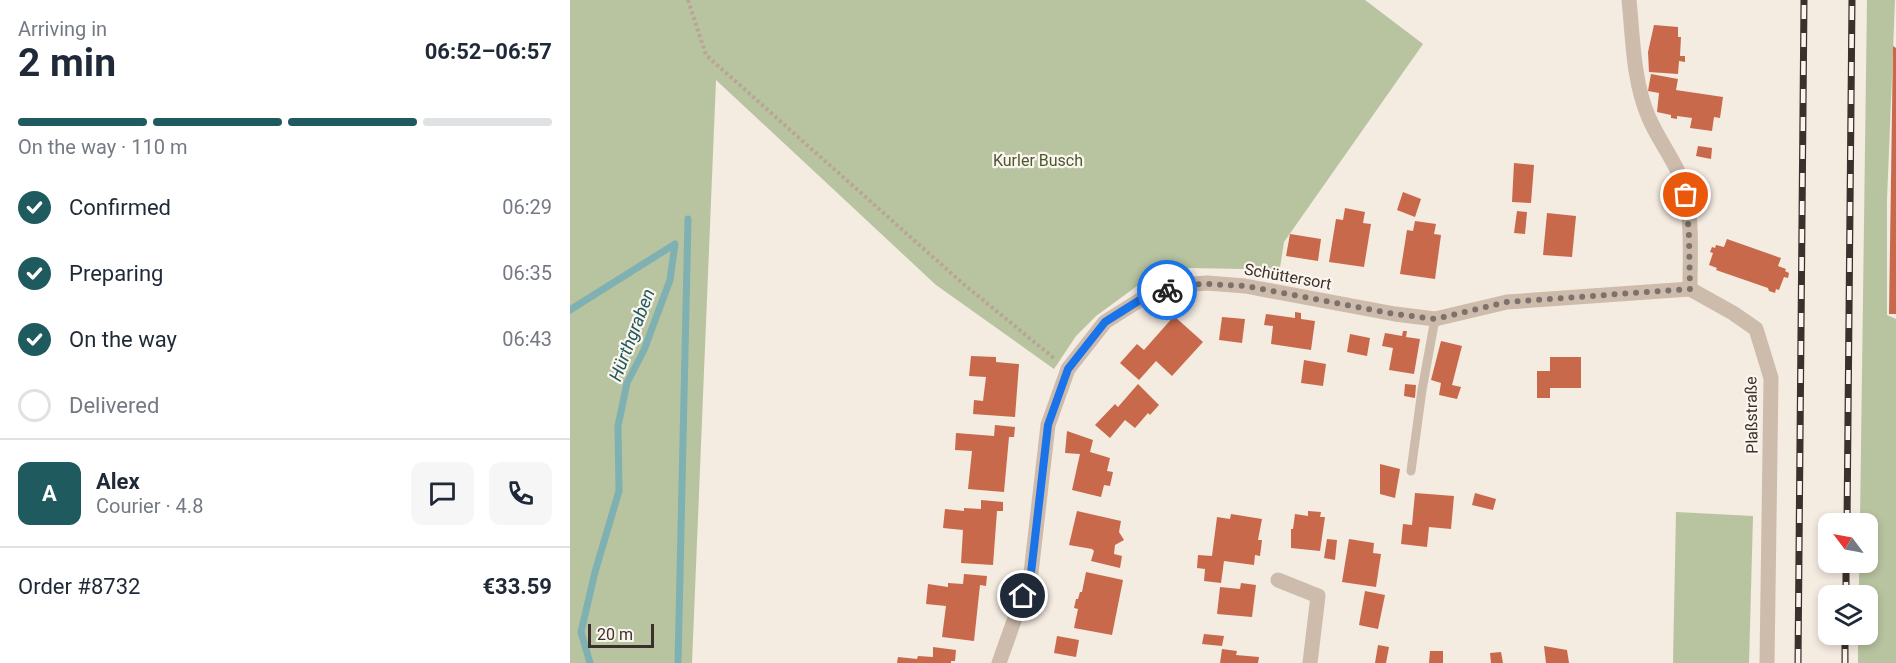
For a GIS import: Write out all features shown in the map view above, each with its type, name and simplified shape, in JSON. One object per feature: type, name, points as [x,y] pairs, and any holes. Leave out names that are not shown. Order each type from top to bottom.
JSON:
[{"type":"street","points":[[1629,0],[1639,85],[1649,118],[1666,148],[1686,195],[1690,289]]},
{"type":"street","name":"Schüttersort","points":[[999,663],[1031,573],[1048,425],[1068,369],[1105,322],[1143,298],[1181,285],[1245,286],[1395,314],[1435,319],[1507,302],[1690,289]]},
{"type":"street","name":"Plaßstraße","points":[[1690,289],[1756,329],[1771,378],[1767,663]]},
{"type":"street","points":[[1278,580],[1318,596],[1310,663]]},
{"type":"lane","points":[[1411,471],[1435,319]]},
{"type":"path","points":[[688,0],[706,56],[962,282],[1068,369]]},
{"type":"green space","name":"Kurler Busch","points":[[570,0],[1365,0],[1423,44],[1284,242],[1279,274],[1245,269],[1188,268],[1137,286],[1096,316],[1076,336],[1054,369],[936,285],[716,80],[692,663],[570,663]]},
{"type":"green space","points":[[1867,0],[1895,0],[1887,200],[1887,315],[1896,319],[1896,663],[1858,663],[1858,645],[1878,645],[1878,585],[1859,585],[1859,573],[1878,573],[1878,513],[1860,513]]},
{"type":"green space","points":[[1676,512],[1753,516],[1749,663],[1673,663]]},
{"type":"building","points":[[1654,25],[1678,27],[1678,37],[1681,37],[1680,56],[1685,56],[1685,62],[1679,61],[1678,74],[1649,72],[1648,52]]},
{"type":"building","points":[[1893,46],[1896,48],[1896,314],[1889,314]]},
{"type":"building","points":[[1651,74],[1678,79],[1676,90],[1723,97],[1720,118],[1714,117],[1712,131],[1690,128],[1692,118],[1677,116],[1677,119],[1671,118],[1671,115],[1657,112],[1659,93],[1648,91]]},
{"type":"building","points":[[1698,146],[1712,148],[1711,159],[1696,156]]},
{"type":"building","points":[[1514,163],[1534,165],[1531,203],[1512,202]]},
{"type":"building","points":[[1403,192],[1421,199],[1415,217],[1397,210]]},
{"type":"building","points":[[1345,208],[1365,212],[1363,223],[1371,224],[1364,267],[1329,262],[1336,219],[1343,220]]},
{"type":"building","points":[[1517,211],[1527,212],[1525,234],[1514,233]]},
{"type":"building","points":[[1547,213],[1576,216],[1572,257],[1543,255]]},
{"type":"building","points":[[1415,221],[1436,224],[1434,234],[1441,235],[1435,279],[1400,274],[1407,230],[1413,231]]},
{"type":"building","points":[[1290,234],[1321,239],[1318,261],[1286,256]]},
{"type":"building","points":[[1727,239],[1781,258],[1778,266],[1789,273],[1788,278],[1784,277],[1779,290],[1776,289],[1775,293],[1769,291],[1768,288],[1716,270],[1717,268],[1709,265],[1713,253],[1710,252],[1712,247],[1715,248],[1716,245],[1724,247]]},
{"type":"building","points":[[1295,312],[1301,313],[1301,319],[1315,321],[1311,350],[1271,344],[1273,326],[1264,325],[1266,314],[1295,318]]},
{"type":"building","points":[[1174,316],[1203,342],[1172,376],[1156,361],[1139,380],[1120,363],[1137,344],[1144,350]]},
{"type":"building","points":[[1222,317],[1245,319],[1242,343],[1219,340]]},
{"type":"building","points":[[1403,331],[1407,331],[1406,337],[1420,339],[1414,374],[1389,370],[1393,348],[1382,346],[1385,333],[1402,336]]},
{"type":"building","points":[[1350,334],[1370,338],[1367,356],[1347,352]]},
{"type":"building","points":[[1441,341],[1462,346],[1452,385],[1461,387],[1457,399],[1439,395],[1441,383],[1431,380]]},
{"type":"building","points":[[971,356],[996,357],[996,362],[1019,364],[1015,417],[973,414],[974,400],[983,401],[986,377],[969,376]]},
{"type":"building","points":[[1550,357],[1581,357],[1581,388],[1550,388],[1550,398],[1537,398],[1537,371],[1550,371]]},
{"type":"building","points":[[1304,360],[1326,364],[1323,386],[1301,383]]},
{"type":"building","points":[[1138,384],[1159,405],[1150,415],[1148,413],[1135,428],[1125,420],[1110,438],[1095,425],[1115,404],[1118,407]]},
{"type":"building","points":[[1405,384],[1416,385],[1415,398],[1404,396]]},
{"type":"building","points":[[995,425],[1015,427],[1014,437],[1009,437],[1004,492],[968,489],[972,451],[955,450],[956,433],[994,436]]},
{"type":"building","points":[[1067,431],[1093,440],[1090,452],[1110,458],[1107,471],[1113,472],[1110,486],[1104,485],[1101,497],[1072,490],[1080,454],[1065,453]]},
{"type":"building","points":[[1380,464],[1400,469],[1395,498],[1380,494]]},
{"type":"building","points":[[1415,493],[1454,496],[1451,529],[1429,527],[1427,547],[1401,544],[1403,524],[1412,525]]},
{"type":"building","points":[[1475,493],[1496,499],[1493,510],[1472,505]]},
{"type":"building","points":[[981,500],[1003,502],[1003,511],[997,511],[993,565],[961,563],[963,530],[943,528],[945,509],[964,511],[964,508],[981,509]]},
{"type":"building","points":[[1077,511],[1121,521],[1119,532],[1124,540],[1115,545],[1114,554],[1122,556],[1120,568],[1091,561],[1094,551],[1092,549],[1069,545]]},
{"type":"building","points":[[1308,511],[1321,512],[1320,517],[1325,517],[1320,551],[1291,548],[1291,529],[1293,529],[1295,514],[1308,516]]},
{"type":"building","points":[[1231,514],[1262,519],[1258,540],[1262,540],[1260,556],[1255,555],[1254,565],[1224,561],[1221,583],[1204,581],[1205,569],[1197,568],[1198,555],[1212,556],[1217,517],[1230,519]]},
{"type":"building","points":[[1327,539],[1337,540],[1335,560],[1324,558]]},
{"type":"building","points":[[1349,539],[1374,543],[1373,553],[1381,554],[1376,587],[1342,582]]},
{"type":"building","points":[[1086,572],[1123,580],[1112,635],[1074,628],[1078,609],[1074,608],[1076,599],[1082,592]]},
{"type":"building","points":[[964,574],[987,576],[986,586],[980,585],[974,641],[942,637],[946,606],[926,604],[928,584],[948,587],[948,583],[963,584]]},
{"type":"building","points":[[1241,583],[1256,585],[1252,617],[1217,614],[1220,587],[1240,589]]},
{"type":"building","points":[[1365,591],[1385,595],[1378,629],[1359,625]]},
{"type":"building","points":[[1204,634],[1224,636],[1222,646],[1202,644]]},
{"type":"building","points":[[1057,636],[1079,640],[1076,657],[1054,653]]},
{"type":"building","points":[[1378,645],[1389,647],[1386,663],[1375,663]]},
{"type":"building","points":[[1544,646],[1567,650],[1569,663],[1546,663]]},
{"type":"building","points":[[933,647],[956,650],[955,661],[951,663],[897,663],[898,657],[917,659],[918,656],[933,657]]},
{"type":"building","points":[[1222,649],[1237,651],[1236,655],[1259,657],[1258,663],[1220,663]]},
{"type":"building","points":[[1430,651],[1443,651],[1443,663],[1429,663]]},
{"type":"building","points":[[1501,652],[1503,663],[1491,663],[1490,653]]},
{"type":"waterway","points":[[678,663],[688,219]]},
{"type":"waterway","name":"Hürthgraben","points":[[570,310],[675,244],[670,280],[644,350],[627,383],[618,426],[619,491],[595,572],[581,632],[590,663]]},
{"type":"railway","points":[[1798,663],[1804,0]]},
{"type":"railway","points":[[1847,513],[1852,0]]},
{"type":"railway","points":[[1846,573],[1846,585]]},
{"type":"railway","points":[[1845,645],[1845,663]]},
{"type":"way so far","points":[[1167,290],[1181,285],[1245,286],[1395,314],[1435,319],[1507,302],[1690,289],[1686,195]]},
{"type":"route","points":[[1023,596],[1031,573],[1048,425],[1068,369],[1105,322],[1143,298],[1167,290]]}]
